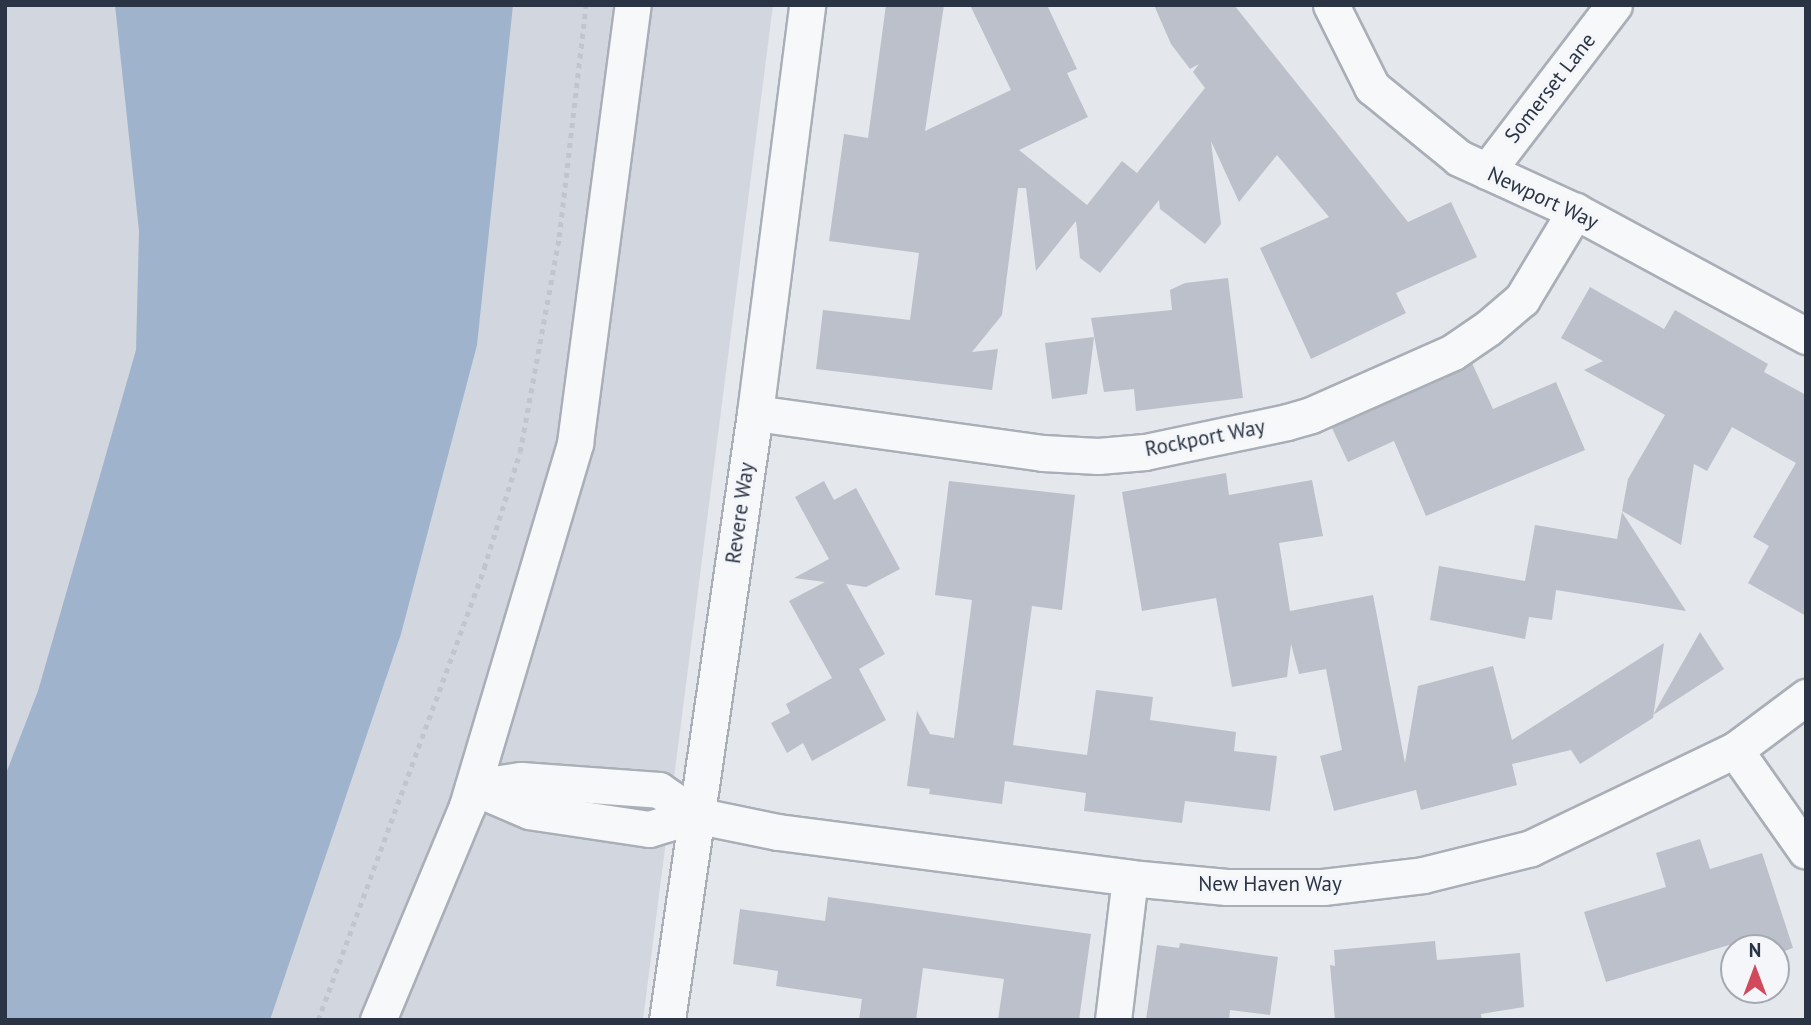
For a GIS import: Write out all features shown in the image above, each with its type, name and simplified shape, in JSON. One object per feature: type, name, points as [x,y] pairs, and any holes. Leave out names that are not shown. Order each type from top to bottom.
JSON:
[{"type":"street","points":[[378,1020],[473,787],[575,443],[632,5]]},
{"type":"street","name":"Revere Way","points":[[667,1020],[755,413],[807,5]]},
{"type":"street","name":"Newport Way","points":[[1331,5],[1372,88],[1458,158],[1575,211],[1806,336]]},
{"type":"street","name":"Somerset Lane","points":[[1487,171],[1614,5]]},
{"type":"street","name":"Rockport Way","points":[[755,413],[1043,453],[1098,456],[1145,452],[1287,422],[1311,415],[1453,352],[1488,328],[1522,299],[1575,211]]},
{"type":"street","name":"New Haven Way","points":[[473,787],[521,780],[659,790],[695,816],[778,832],[1130,878],[1227,887],[1323,887],[1423,875],[1531,848],[1735,750],[1806,697]]},
{"type":"street","points":[[1735,750],[1806,851]]},
{"type":"street","points":[[1113,1020],[1130,878]]},
{"type":"path","points":[[318,1020],[484,568],[520,453],[559,237],[586,5]]},
{"type":"shaded area","points":[[5,5],[773,5],[643,1020],[5,1020]]},
{"type":"water","points":[[115,5],[513,5],[477,345],[401,634],[270,1020],[5,1020],[5,776],[38,691],[136,350],[139,231]]},
{"type":"building","points":[[886,5],[944,5],[925,131],[1011,90],[970,5],[1047,5],[1077,69],[1067,73],[1088,117],[1019,150],[1087,205],[1122,161],[1137,173],[1205,88],[1193,72],[1199,64],[1190,69],[1171,44],[1154,5],[1234,5],[1408,222],[1451,202],[1477,257],[1396,293],[1406,313],[1311,359],[1260,248],[1329,217],[1277,155],[1239,202],[1211,141],[1221,224],[1205,244],[1160,209],[1159,200],[1100,273],[1080,258],[1076,221],[1036,271],[1026,188],[1018,188],[1002,315],[972,352],[998,349],[992,390],[816,369],[823,310],[910,320],[919,253],[829,241],[844,134],[868,138]]},
{"type":"building","points":[[1228,278],[1243,398],[1136,411],[1134,389],[1104,392],[1091,318],[1172,310],[1170,290],[1185,283]]},
{"type":"building","points":[[1590,287],[1664,329],[1675,310],[1768,364],[1764,372],[1806,395],[1806,616],[1748,583],[1769,546],[1753,537],[1796,463],[1732,427],[1707,471],[1694,464],[1681,545],[1622,511],[1628,479],[1665,415],[1584,370],[1603,361],[1561,338]]},
{"type":"building","points":[[1094,337],[1087,394],[1052,399],[1045,343]]},
{"type":"building","points":[[1472,363],[1493,409],[1556,382],[1585,450],[1426,516],[1394,441],[1348,462],[1332,428]]},
{"type":"building","points":[[1226,473],[1229,495],[1312,480],[1323,536],[1279,543],[1290,611],[1373,595],[1405,763],[1418,686],[1493,666],[1512,740],[1664,643],[1653,718],[1580,764],[1571,750],[1512,764],[1517,785],[1421,810],[1416,790],[1334,811],[1320,756],[1342,750],[1326,669],[1299,674],[1291,644],[1287,677],[1232,687],[1216,598],[1142,611],[1122,492]]},
{"type":"building","points":[[824,481],[834,500],[856,488],[900,569],[866,587],[846,584],[885,654],[859,669],[886,720],[812,761],[803,743],[787,753],[771,723],[790,713],[786,704],[832,678],[789,601],[825,582],[794,578],[829,559],[795,497]]},
{"type":"building","points":[[949,481],[1075,495],[1062,610],[1032,606],[1013,745],[1087,755],[1096,690],[1153,697],[1150,720],[1236,732],[1234,751],[1277,756],[1270,811],[1185,801],[1182,823],[1084,811],[1086,793],[1005,781],[1002,804],[929,794],[930,789],[907,786],[917,711],[930,734],[954,738],[972,600],[935,595]]},
{"type":"building","points":[[1622,512],[1686,611],[1556,590],[1552,620],[1529,617],[1525,639],[1430,620],[1439,566],[1525,581],[1535,525],[1617,539]]},
{"type":"building","points":[[1700,632],[1724,669],[1653,715]]},
{"type":"building","points":[[1700,839],[1710,869],[1762,853],[1788,934],[1720,934],[1720,948],[1606,982],[1584,912],[1666,887],[1656,853]]},
{"type":"building","points":[[828,897],[1091,934],[1079,1020],[998,1020],[1004,979],[923,968],[916,1020],[859,1020],[862,999],[776,986],[778,971],[733,964],[740,909],[825,921]]},
{"type":"building","points":[[1435,941],[1437,960],[1520,953],[1524,1007],[1481,1014],[1482,1020],[1335,1020],[1330,965],[1335,966],[1334,950]]},
{"type":"building","points":[[1180,943],[1278,957],[1270,1015],[1230,1010],[1229,1020],[1146,1020],[1157,945],[1179,948]]}]
